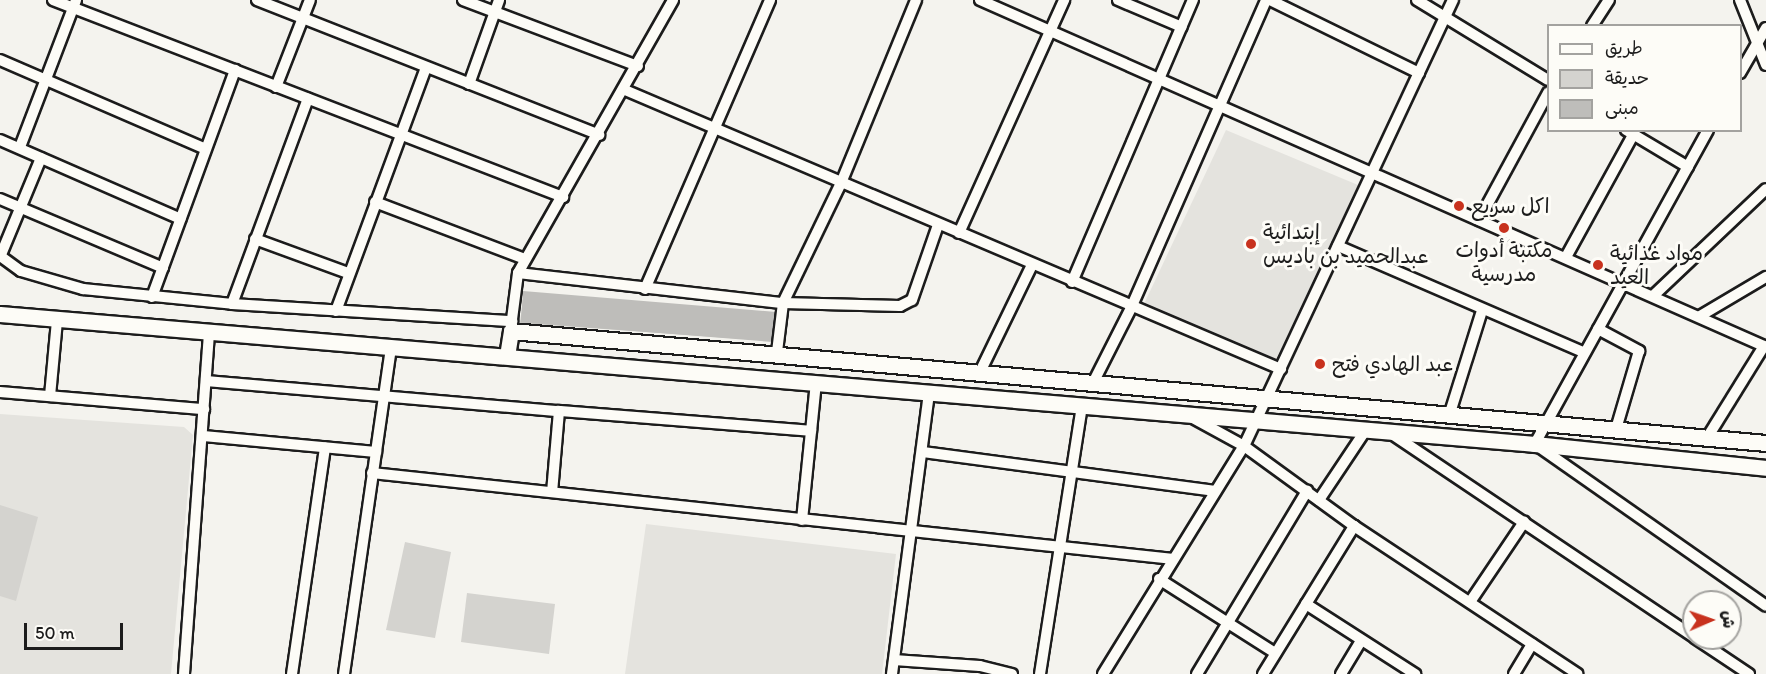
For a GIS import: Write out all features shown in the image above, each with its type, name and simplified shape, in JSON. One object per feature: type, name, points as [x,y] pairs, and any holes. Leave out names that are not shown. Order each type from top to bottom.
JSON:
[{"type":"main road","points":[[0,314],[209,334],[507,356],[1392,434],[1535,444],[1766,468]]},
{"type":"main road","points":[[507,356],[512,326],[980,372],[1268,396],[1449,416],[1766,443]]},
{"type":"street","points":[[53,0],[74,4],[276,87],[563,197]]},
{"type":"street","points":[[257,0],[599,135]]},
{"type":"street","points":[[276,87],[310,0]]},
{"type":"street","points":[[463,0],[638,66]]},
{"type":"street","points":[[469,84],[499,0]]},
{"type":"street","points":[[645,289],[770,0]]},
{"type":"street","points":[[777,352],[783,303],[841,183],[916,0]]},
{"type":"street","points":[[980,0],[1050,33],[1624,282],[1765,346],[1707,438]]},
{"type":"street","points":[[959,233],[1064,0]]},
{"type":"street","points":[[1119,0],[1182,27]]},
{"type":"street","points":[[1072,282],[1193,0]]},
{"type":"street","points":[[1094,381],[1131,308],[1268,0],[1419,73]]},
{"type":"street","points":[[1417,0],[1547,79]]},
{"type":"street","points":[[1103,674],[1159,579],[1244,446],[1453,0]]},
{"type":"street","points":[[1593,24],[1610,0]]},
{"type":"street","points":[[1740,0],[1766,64]]},
{"type":"street","points":[[41,158],[1,258],[21,271],[83,289],[152,297],[512,326],[518,273],[625,90],[670,1]]},
{"type":"street","points":[[20,147],[74,4]]},
{"type":"street","points":[[1742,70],[1766,28]]},
{"type":"street","points":[[0,60],[45,77],[206,149]]},
{"type":"street","points":[[336,311],[348,273],[426,68]]},
{"type":"street","points":[[152,297],[235,70]]},
{"type":"street","points":[[625,90],[1131,308],[1281,369]]},
{"type":"street","points":[[1479,220],[1547,95]]},
{"type":"street","points":[[232,304],[308,99]]},
{"type":"street","points":[[1707,132],[1583,352],[1535,444],[1766,606]]},
{"type":"street","points":[[1566,257],[1630,133],[1688,167]]},
{"type":"street","points":[[0,140],[181,219]]},
{"type":"street","points":[[1653,295],[1766,189]]},
{"type":"street","points":[[0,200],[163,267]]},
{"type":"street","points":[[375,202],[525,260]]},
{"type":"street","points":[[518,273],[783,303],[908,304],[938,225]]},
{"type":"street","points":[[255,239],[348,273]]},
{"type":"street","points":[[1338,246],[1482,311],[1583,352]]},
{"type":"street","points":[[980,372],[1032,265]]},
{"type":"street","points":[[1700,316],[1766,277]]},
{"type":"street","points":[[1449,416],[1482,311]]},
{"type":"street","points":[[50,396],[57,320]]},
{"type":"street","points":[[1598,329],[1639,351],[1616,429]]},
{"type":"street","points":[[184,674],[209,334]]},
{"type":"street","points":[[344,674],[391,349]]},
{"type":"street","points":[[206,381],[811,431]]},
{"type":"street","points":[[802,520],[816,382]]},
{"type":"street","points":[[0,392],[204,409]]},
{"type":"street","points":[[892,674],[923,452],[929,392]]},
{"type":"street","points":[[1040,674],[1074,475],[1082,406]]},
{"type":"street","points":[[552,492],[559,411]]},
{"type":"street","points":[[1190,416],[1244,446],[1354,526],[1578,674]]},
{"type":"street","points":[[1319,500],[1365,431]]},
{"type":"street","points":[[1392,434],[1682,629]]},
{"type":"street","points":[[203,436],[376,452]]},
{"type":"street","points":[[292,674],[325,447]]},
{"type":"street","points":[[923,452],[1074,475],[1215,491]]},
{"type":"street","points":[[372,473],[802,520],[1062,545],[1173,559]]},
{"type":"street","points":[[1197,674],[1307,491]]},
{"type":"street","points":[[1470,602],[1524,522]]},
{"type":"street","points":[[1263,674],[1354,526]]},
{"type":"street","points":[[1159,579],[1275,653]]},
{"type":"street","points":[[1306,604],[1415,674]]},
{"type":"street","points":[[1341,674],[1361,641]]},
{"type":"street","points":[[1514,674],[1532,644]]},
{"type":"street","points":[[1713,650],[1749,674]]},
{"type":"street","points":[[894,660],[980,666],[1012,674]]},
{"type":"shaded area","name":"إبتدائية عبدالحميد بن باديس","points":[[1226,130],[1358,185],[1276,359],[1144,304]]},
{"type":"shaded area","points":[[0,414],[184,427],[193,435],[171,674],[0,674]]},
{"type":"shaded area","points":[[646,524],[896,554],[882,674],[625,674]]},
{"type":"green space","points":[[0,505],[38,517],[16,601],[0,596]]},
{"type":"green space","points":[[405,542],[451,552],[435,638],[386,630]]},
{"type":"green space","points":[[467,593],[555,604],[549,654],[461,642]]},
{"type":"building","points":[[523,291],[776,312],[773,342],[521,322]]},
{"type":"place","name":"اكل سريع","points":[[1459,206]]},
{"type":"place","name":"مكتبة أدوات مدرسية","points":[[1504,228]]},
{"type":"place","name":"إبتدائية عبدالحميد بن باديس","points":[[1251,244]]},
{"type":"place","name":"مواد غذائية العيد","points":[[1598,265]]},
{"type":"place","name":"عبد الهادي فتح","points":[[1320,364]]}]
